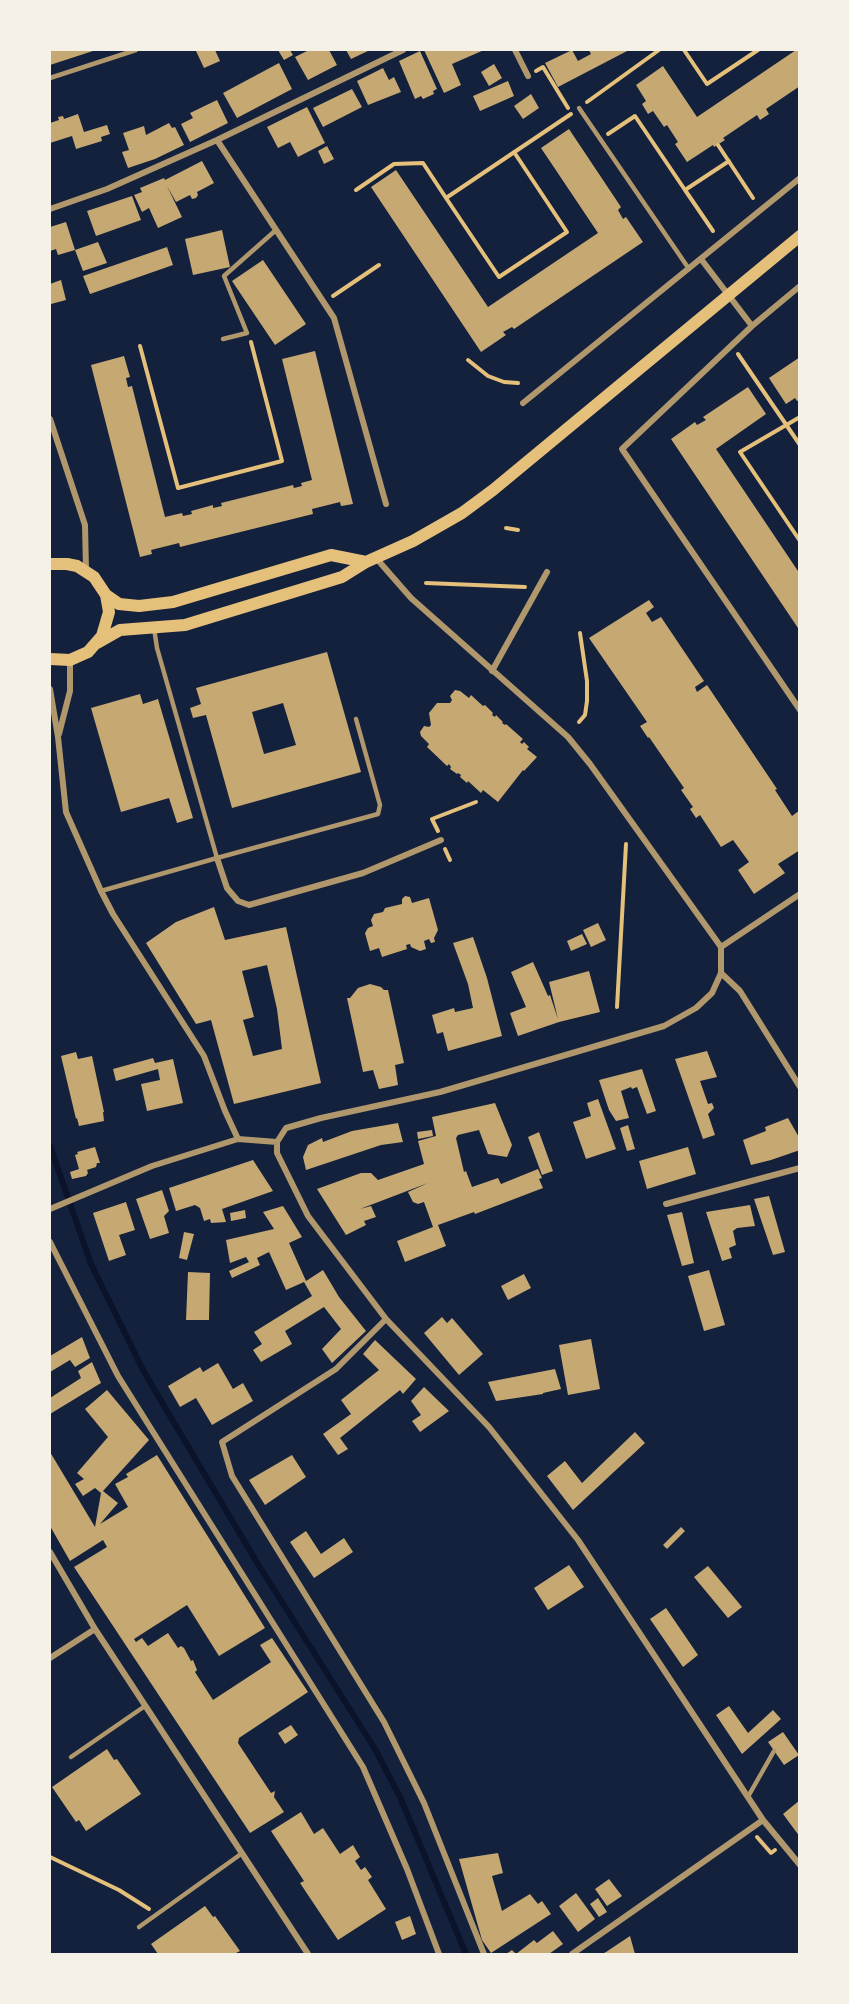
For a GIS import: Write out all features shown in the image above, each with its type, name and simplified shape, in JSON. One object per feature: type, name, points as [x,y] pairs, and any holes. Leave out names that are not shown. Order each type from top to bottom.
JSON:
[{"type":"main road","points":[[50,659],[70,660],[88,652],[120,630],[184,624],[342,577],[371,560],[413,541],[452,519],[493,490],[800,236]]},
{"type":"main road","points":[[106,595],[119,604],[139,606],[173,602],[331,555],[371,560]]},
{"type":"main road","points":[[50,564],[67,564],[86,571],[101,585],[106,595],[108,620],[98,643]]},
{"type":"street","points":[[50,209],[108,189],[217,140],[403,50]]},
{"type":"street","points":[[515,50],[528,76]]},
{"type":"street","points":[[217,140],[334,318],[387,504]]},
{"type":"street","points":[[523,402],[800,178]]},
{"type":"street","points":[[701,259],[752,326]]},
{"type":"street","points":[[800,286],[752,326],[622,449],[800,710]]},
{"type":"street","points":[[50,419],[85,525],[86,571]]},
{"type":"street","points":[[371,560],[567,737],[590,764],[721,947],[721,973],[712,993],[696,1008],[664,1026],[440,1092],[286,1128],[277,1142],[277,1153],[308,1216],[386,1319],[489,1427],[578,1540],[763,1820],[800,1865]]},
{"type":"street","points":[[492,670],[547,572]]},
{"type":"street","points":[[58,737],[70,691],[70,660]]},
{"type":"street","points":[[50,689],[66,812],[113,914],[204,1056],[238,1139]]},
{"type":"street","points":[[217,858],[227,888],[238,901],[249,904],[363,873],[441,840]]},
{"type":"street","points":[[721,947],[800,894]]},
{"type":"street","points":[[721,973],[740,991],[800,1087]]},
{"type":"street","points":[[50,1209],[152,1166],[238,1139],[277,1142]]},
{"type":"street","points":[[666,1204],[800,1168]]},
{"type":"street","points":[[50,1242],[118,1376],[363,1767],[407,1869],[439,1954]]},
{"type":"street","points":[[386,1319],[336,1369],[222,1442],[232,1476],[384,1722],[424,1803],[484,1954]]},
{"type":"street","points":[[50,1552],[95,1629],[308,1954]]},
{"type":"street","points":[[50,1658],[95,1629]]},
{"type":"street","points":[[572,1954],[763,1820]]},
{"type":"lane","points":[[50,78],[136,50]]},
{"type":"lane","points":[[579,108],[689,269]]},
{"type":"lane","points":[[223,339],[247,333],[224,276],[276,230]]},
{"type":"lane","points":[[154,628],[217,858]]},
{"type":"lane","points":[[101,891],[378,814],[380,806],[356,719]]},
{"type":"lane","points":[[71,1757],[146,1706]]},
{"type":"lane","points":[[748,1795],[774,1751]]},
{"type":"lane","points":[[139,1927],[241,1854]]},
{"type":"path","points":[[446,198],[572,114],[659,50]]},
{"type":"path","points":[[684,50],[707,84],[758,50]]},
{"type":"path","points":[[543,67],[572,114]]},
{"type":"path","points":[[600,139],[635,116],[712,231]]},
{"type":"path","points":[[718,145],[753,198]]},
{"type":"path","points":[[356,190],[394,164],[423,164],[499,277],[567,232],[514,152]]},
{"type":"path","points":[[685,190],[729,161]]},
{"type":"path","points":[[324,302],[379,265]]},
{"type":"path","points":[[140,346],[178,488],[282,461],[247,333]]},
{"type":"path","points":[[732,345],[800,445]]},
{"type":"path","points":[[468,360],[488,376],[504,382],[518,383]]},
{"type":"path","points":[[800,417],[740,452],[800,541]]},
{"type":"path","points":[[506,528],[518,531]]},
{"type":"path","points":[[426,583],[538,588]]},
{"type":"path","points":[[579,722],[585,715],[587,701],[587,681],[580,633]]},
{"type":"path","points":[[450,860],[432,819],[476,802]]},
{"type":"path","points":[[618,1007],[626,844]]},
{"type":"path","points":[[50,1857],[118,1890],[158,1914]]},
{"type":"building","points":[[50,50],[96,50],[50,65]]},
{"type":"building","points":[[215,50],[220,61],[204,68],[196,51]]},
{"type":"building","points":[[278,50],[290,50],[293,55],[284,60]]},
{"type":"building","points":[[309,50],[329,50],[337,65],[308,80],[295,57]]},
{"type":"building","points":[[346,50],[370,50],[351,59]]},
{"type":"building","points":[[424,50],[484,50],[452,64],[461,85],[444,93]]},
{"type":"building","points":[[572,50],[578,61],[591,54],[589,50],[629,50],[558,87],[545,63]]},
{"type":"building","points":[[796,50],[800,50],[800,86],[766,109],[769,114],[760,120],[757,115],[723,138],[725,140],[687,162],[675,144],[678,142],[667,125],[664,127],[653,111],[648,114],[642,104],[646,101],[636,85],[663,66],[697,117]]},
{"type":"building","points":[[420,51],[437,89],[433,91],[434,94],[423,99],[421,96],[415,99],[399,61]]},
{"type":"building","points":[[279,63],[292,89],[237,118],[223,93]]},
{"type":"building","points":[[494,64],[502,78],[489,86],[481,72]]},
{"type":"building","points":[[383,68],[389,80],[394,77],[401,92],[368,105],[357,81]]},
{"type":"building","points":[[508,81],[514,96],[480,111],[473,96]]},
{"type":"building","points":[[352,89],[362,107],[323,127],[313,108]]},
{"type":"building","points":[[531,94],[539,108],[523,119],[514,106]]},
{"type":"building","points":[[217,100],[228,123],[190,142],[181,124],[193,118],[190,113]]},
{"type":"building","points":[[307,107],[325,143],[298,157],[290,142],[278,148],[267,127]]},
{"type":"building","points":[[78,114],[84,132],[107,125],[110,134],[101,137],[102,141],[76,149],[72,136],[50,143],[50,123],[59,120],[58,117],[63,116],[64,119]]},
{"type":"building","points":[[169,123],[172,128],[175,127],[184,145],[155,159],[128,168],[122,152],[129,150],[123,133],[144,126],[146,135]]},
{"type":"building","points":[[569,129],[621,207],[618,210],[623,219],[626,217],[643,242],[514,329],[512,327],[503,332],[506,335],[481,352],[371,187],[396,170],[488,307],[598,233],[541,148]]},
{"type":"building","points":[[327,146],[334,159],[324,164],[318,151]]},
{"type":"building","points":[[202,161],[214,183],[197,192],[196,198],[192,199],[190,195],[176,202],[167,186],[182,217],[158,228],[149,208],[142,212],[134,195],[142,192],[140,188],[164,178],[165,180]]},
{"type":"building","points":[[132,196],[141,220],[96,236],[87,211]]},
{"type":"building","points":[[66,222],[75,250],[58,255],[56,249],[50,251],[50,227]]},
{"type":"building","points":[[222,230],[230,267],[193,275],[185,239]]},
{"type":"building","points":[[98,242],[107,263],[83,271],[75,250]]},
{"type":"building","points":[[167,247],[173,265],[90,294],[83,276]]},
{"type":"building","points":[[263,260],[306,324],[275,345],[232,281]]},
{"type":"building","points":[[61,280],[66,300],[51,304],[50,284]]},
{"type":"building","points":[[315,351],[353,504],[341,506],[340,502],[312,509],[313,514],[180,547],[179,543],[151,550],[152,554],[140,557],[91,365],[124,356],[130,377],[126,378],[128,387],[132,386],[165,517],[182,513],[183,516],[192,514],[191,511],[213,505],[213,508],[222,506],[221,503],[293,485],[294,488],[302,486],[301,483],[312,480],[282,359]]},
{"type":"building","points":[[800,357],[800,400],[797,401],[795,398],[786,404],[769,378]]},
{"type":"building","points":[[748,387],[766,414],[716,449],[800,574],[800,631],[671,439],[695,422],[697,425],[706,420],[703,417]]},
{"type":"building","points":[[649,600],[654,607],[646,613],[652,622],[661,617],[704,681],[695,687],[697,692],[707,685],[777,789],[775,790],[792,816],[800,810],[800,850],[778,864],[785,873],[754,894],[738,870],[749,862],[733,840],[721,847],[700,815],[696,818],[690,809],[693,807],[681,790],[684,788],[640,726],[647,722],[589,638]]},
{"type":"building","points":[[327,652],[361,772],[232,808],[206,715],[193,718],[190,708],[201,704],[196,688]],"holes":[[[283,703],[296,745],[264,754],[252,712]]]},
{"type":"building","points":[[455,690],[469,698],[471,695],[483,706],[485,705],[493,713],[492,715],[495,717],[496,715],[502,723],[523,739],[520,742],[522,744],[524,742],[529,747],[527,749],[537,757],[523,770],[498,802],[483,790],[481,793],[460,777],[461,775],[450,769],[449,764],[447,766],[427,747],[429,744],[421,736],[420,732],[424,726],[431,725],[429,713],[437,703],[450,703],[452,700],[450,696]]},
{"type":"building","points":[[140,694],[143,704],[158,699],[193,818],[177,823],[169,798],[121,812],[91,708]]},
{"type":"building","points":[[405,896],[410,897],[412,903],[429,898],[438,930],[434,938],[435,942],[431,943],[429,939],[424,941],[426,949],[420,951],[411,947],[410,944],[406,945],[407,949],[382,957],[379,948],[370,951],[365,933],[373,926],[371,920],[374,914],[383,912],[385,908],[402,904]]},
{"type":"building","points":[[214,907],[225,940],[286,927],[321,1083],[234,1104],[211,1020],[196,1024],[146,943],[176,922]],"holes":[[[267,965],[277,1009],[282,1049],[253,1056],[243,1020],[254,1017],[242,971]]]},
{"type":"building","points":[[598,923],[606,940],[591,947],[583,930]]},
{"type":"building","points":[[582,934],[587,944],[571,951],[567,941]]},
{"type":"building","points":[[473,937],[487,978],[502,1036],[448,1051],[443,1032],[437,1034],[432,1015],[454,1008],[455,1012],[473,1008],[468,984],[453,943]]},
{"type":"building","points":[[533,962],[548,996],[550,995],[558,1019],[549,982],[589,971],[600,1012],[559,1022],[518,1036],[510,1013],[526,1007],[511,972]]},
{"type":"building","points":[[370,984],[388,990],[404,1063],[395,1065],[398,1085],[379,1089],[373,1070],[363,1072],[347,998],[350,998],[358,988]]},
{"type":"building","points":[[707,1051],[717,1077],[700,1081],[708,1104],[712,1103],[714,1108],[708,1114],[715,1135],[703,1139],[675,1059]]},
{"type":"building","points":[[76,1052],[78,1059],[92,1056],[104,1121],[79,1126],[76,1119],[61,1056]]},
{"type":"building","points":[[153,1058],[155,1063],[173,1059],[183,1103],[147,1111],[141,1084],[160,1080],[158,1069],[116,1081],[113,1069]]},
{"type":"building","points":[[642,1069],[656,1111],[647,1114],[637,1087],[632,1089],[631,1087],[621,1091],[629,1118],[616,1121],[609,1110],[599,1080]]},
{"type":"building","points":[[598,1099],[616,1149],[586,1159],[573,1122],[591,1116],[587,1103]]},
{"type":"building","points":[[495,1103],[512,1145],[507,1157],[488,1154],[479,1130],[458,1135],[456,1138],[464,1172],[466,1171],[472,1187],[498,1178],[501,1184],[538,1169],[543,1188],[475,1214],[474,1212],[438,1225],[446,1246],[405,1262],[397,1241],[433,1227],[424,1202],[418,1204],[413,1202],[408,1192],[428,1183],[360,1209],[371,1206],[376,1217],[364,1221],[366,1225],[346,1235],[317,1189],[361,1173],[371,1173],[378,1180],[424,1164],[418,1141],[436,1136],[432,1117]]},
{"type":"building","points":[[788,1118],[800,1139],[800,1150],[751,1165],[743,1140],[766,1131],[765,1127]]},
{"type":"building","points":[[398,1123],[403,1142],[381,1145],[306,1170],[303,1157],[308,1145],[322,1138],[323,1142],[352,1131]]},
{"type":"building","points":[[628,1125],[635,1149],[627,1151],[620,1128]]},
{"type":"building","points":[[432,1130],[433,1136],[418,1139],[417,1132]]},
{"type":"building","points":[[539,1132],[553,1171],[542,1175],[528,1137]]},
{"type":"building","points":[[95,1147],[100,1163],[87,1170],[86,1176],[72,1179],[70,1172],[79,1169],[75,1155],[78,1154],[77,1152]]},
{"type":"building","points":[[688,1147],[696,1174],[647,1189],[639,1161]]},
{"type":"building","points":[[253,1160],[273,1191],[222,1209],[226,1222],[211,1223],[210,1219],[204,1221],[200,1208],[195,1205],[176,1211],[169,1188]]},
{"type":"building","points":[[162,1190],[169,1211],[164,1216],[169,1233],[150,1239],[136,1199]]},
{"type":"building","points":[[769,1196],[785,1252],[773,1255],[754,1199]]},
{"type":"building","points":[[126,1202],[135,1230],[119,1235],[126,1255],[109,1261],[93,1213]]},
{"type":"building","points":[[750,1205],[755,1226],[737,1228],[733,1231],[736,1245],[729,1248],[732,1258],[722,1261],[706,1212]]},
{"type":"building","points":[[283,1206],[302,1237],[289,1243],[306,1281],[323,1270],[339,1297],[366,1331],[332,1363],[322,1349],[341,1329],[324,1307],[285,1331],[292,1344],[261,1362],[253,1350],[262,1344],[254,1332],[312,1296],[304,1282],[286,1290],[269,1252],[257,1258],[260,1265],[232,1278],[229,1271],[249,1262],[246,1257],[230,1263],[226,1240],[274,1229],[263,1212]]},
{"type":"building","points":[[245,1210],[246,1218],[231,1221],[230,1213]]},
{"type":"building","points":[[682,1212],[694,1263],[682,1266],[667,1215]]},
{"type":"building","points":[[184,1232],[194,1234],[187,1260],[179,1258]]},
{"type":"building","points":[[709,1270],[725,1325],[704,1331],[688,1276]]},
{"type":"building","points":[[188,1272],[210,1273],[209,1320],[186,1320]]},
{"type":"building","points":[[524,1274],[531,1288],[508,1300],[501,1286]]},
{"type":"building","points":[[442,1317],[447,1323],[452,1318],[483,1354],[459,1375],[424,1333]]},
{"type":"building","points":[[82,1337],[90,1358],[75,1367],[70,1360],[50,1372],[50,1356]]},
{"type":"building","points":[[591,1339],[600,1389],[568,1395],[559,1345]]},
{"type":"building","points":[[375,1340],[416,1379],[403,1394],[400,1390],[340,1438],[348,1449],[338,1455],[323,1434],[351,1414],[341,1400],[379,1370],[363,1354]]},
{"type":"building","points":[[92,1362],[101,1383],[50,1414],[50,1398],[81,1378],[78,1371]]},
{"type":"building","points":[[218,1363],[233,1389],[243,1383],[253,1401],[212,1425],[196,1398],[180,1407],[168,1386],[200,1367],[203,1372]]},
{"type":"building","points":[[555,1369],[561,1389],[543,1394],[496,1401],[488,1382]]},
{"type":"building","points":[[424,1387],[449,1411],[420,1432],[412,1421],[421,1415],[411,1401]]},
{"type":"building","points":[[107,1390],[149,1440],[103,1491],[118,1503],[100,1524],[128,1507],[115,1484],[128,1477],[126,1474],[157,1455],[265,1628],[219,1656],[187,1605],[134,1639],[136,1642],[142,1638],[148,1646],[168,1633],[178,1648],[181,1646],[184,1648],[191,1661],[193,1660],[197,1670],[195,1672],[213,1700],[271,1662],[260,1645],[272,1638],[308,1692],[239,1738],[238,1743],[271,1793],[275,1791],[274,1797],[284,1812],[250,1833],[74,1567],[107,1547],[103,1540],[70,1561],[50,1526],[50,1452],[95,1527],[101,1493],[95,1488],[83,1496],[75,1484],[84,1479],[77,1473],[108,1437],[85,1409]]},
{"type":"building","points":[[635,1432],[645,1443],[573,1510],[547,1476],[565,1461],[582,1483]]},
{"type":"building","points":[[292,1455],[306,1477],[265,1505],[249,1480]]},
{"type":"building","points":[[681,1527],[685,1531],[667,1549],[663,1545]]},
{"type":"building","points":[[306,1531],[321,1554],[344,1538],[353,1552],[314,1578],[290,1542]]},
{"type":"building","points":[[569,1565],[584,1587],[548,1610],[534,1588]]},
{"type":"building","points":[[708,1566],[742,1607],[728,1618],[694,1577]]},
{"type":"building","points":[[666,1608],[698,1655],[683,1667],[650,1619]]},
{"type":"building","points":[[729,1706],[748,1733],[773,1710],[781,1719],[742,1754],[716,1715]]},
{"type":"building","points":[[291,1725],[298,1735],[285,1744],[278,1733]]},
{"type":"building","points":[[783,1732],[799,1755],[784,1765],[768,1742]]},
{"type":"building","points":[[107,1749],[114,1760],[117,1759],[141,1794],[86,1831],[79,1820],[76,1822],[52,1787]]},
{"type":"building","points":[[800,1800],[800,1837],[783,1814]]},
{"type":"building","points":[[301,1812],[314,1834],[323,1828],[340,1854],[353,1845],[360,1857],[355,1861],[361,1870],[365,1867],[372,1877],[368,1880],[386,1909],[338,1940],[300,1883],[304,1881],[271,1831]]},
{"type":"building","points":[[498,1853],[503,1873],[492,1876],[502,1911],[530,1894],[538,1904],[542,1901],[551,1914],[491,1953],[482,1940],[459,1859]]},
{"type":"building","points":[[609,1879],[622,1896],[607,1906],[595,1889]]},
{"type":"building","points":[[576,1893],[595,1919],[578,1932],[559,1906]]},
{"type":"building","points":[[598,1898],[607,1912],[599,1917],[590,1904]]},
{"type":"building","points":[[205,1906],[240,1951],[234,1954],[158,1954],[151,1944]]},
{"type":"building","points":[[410,1916],[416,1934],[402,1940],[395,1922]]},
{"type":"building","points":[[553,1931],[563,1944],[549,1954],[516,1954],[534,1940],[537,1943]]},
{"type":"building","points":[[630,1936],[635,1954],[602,1954],[606,1952]]},
{"type":"waterway","points":[[50,1146],[91,1264],[144,1372],[256,1561],[375,1749],[400,1797],[466,1954]]}]
